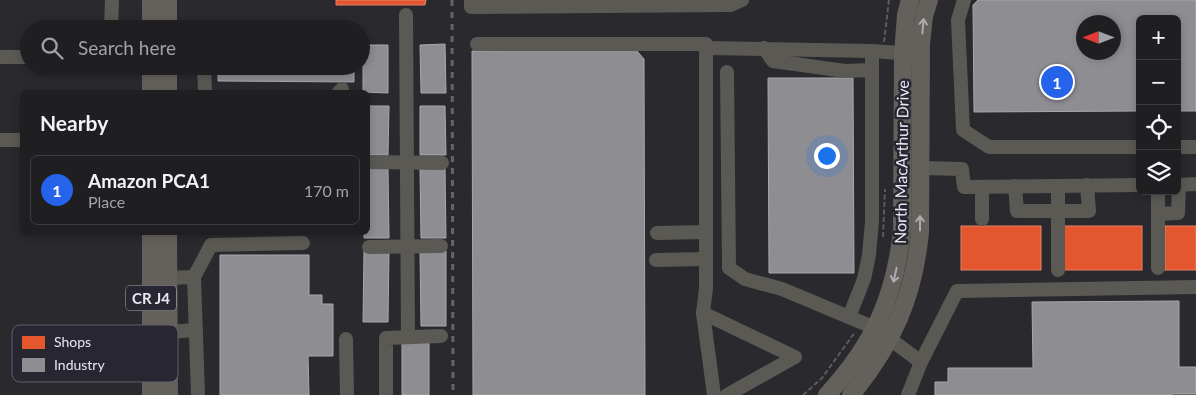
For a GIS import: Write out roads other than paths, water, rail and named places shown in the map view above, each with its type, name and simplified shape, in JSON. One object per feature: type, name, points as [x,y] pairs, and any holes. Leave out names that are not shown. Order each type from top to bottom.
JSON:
[{"type":"main road","points":[[151,0],[151,20]]},
{"type":"main road","points":[[168,0],[168,20]]},
{"type":"main road","name":"North MacArthur Drive","points":[[827,395],[845,376],[861,354],[881,317],[892,288],[899,258],[902,230],[902,54],[906,15],[910,0]]},
{"type":"main road","name":"North MacArthur Drive","points":[[851,395],[872,369],[901,316],[912,281],[918,251],[921,55],[924,16],[929,0]]},
{"type":"main road","points":[[151,75],[151,90]]},
{"type":"main road","points":[[168,75],[168,90]]},
{"type":"main road","name":"CR J4","points":[[151,235],[151,325]]},
{"type":"main road","name":"CR J4","points":[[168,235],[169,325]]},
{"type":"main road","name":"CR J4","points":[[151,382],[151,395]]},
{"type":"main road","name":"CR J4","points":[[169,382],[169,395]]},
{"type":"lane","points":[[111,20],[112,0]]},
{"type":"lane","points":[[471,4],[731,5],[742,0]]},
{"type":"lane","points":[[964,0],[958,20],[963,130],[988,147],[1136,147]]},
{"type":"lane","points":[[406,15],[408,337]]},
{"type":"lane","points":[[477,44],[706,44],[706,288],[703,313],[714,395]]},
{"type":"lane","points":[[706,48],[872,51],[921,55]]},
{"type":"lane","points":[[764,48],[773,61],[845,71],[872,70]]},
{"type":"lane","points":[[848,317],[864,279],[869,254],[872,221],[872,51]]},
{"type":"lane","points":[[0,57],[20,57]]},
{"type":"lane","points":[[727,72],[729,268],[745,279],[782,289],[875,328],[921,362]]},
{"type":"lane","points":[[204,75],[205,90]]},
{"type":"lane","points":[[0,140],[20,140]]},
{"type":"lane","points":[[1181,147],[1196,146]]},
{"type":"lane","points":[[370,162],[442,163]]},
{"type":"lane","points":[[920,168],[962,169],[964,187],[1136,185]]},
{"type":"lane","points":[[1181,185],[1196,184]]},
{"type":"lane","points":[[982,186],[982,219]]},
{"type":"lane","points":[[1015,186],[1017,211],[1089,210],[1087,186]]},
{"type":"lane","points":[[1058,186],[1058,270]]},
{"type":"lane","points":[[1158,195],[1158,268]]},
{"type":"lane","points":[[1158,214],[1178,213],[1178,195]]},
{"type":"lane","points":[[657,233],[706,232]]},
{"type":"lane","points":[[198,395],[194,278],[210,245],[303,243]]},
{"type":"lane","points":[[369,246],[441,246]]},
{"type":"lane","points":[[656,260],[706,259]]},
{"type":"lane","points":[[168,278],[194,278]]},
{"type":"lane","points":[[908,395],[921,362],[957,291],[1196,287]]},
{"type":"lane","points":[[703,313],[794,357],[727,395]]},
{"type":"lane","points":[[178,331],[196,330]]},
{"type":"lane","points":[[386,395],[386,338],[441,336]]},
{"type":"lane","points":[[346,339],[347,395]]},
{"type":"railway","points":[[452,0],[453,395]]},
{"type":"place","name":"Amazon PCA1","points":[[1057,82]]}]
